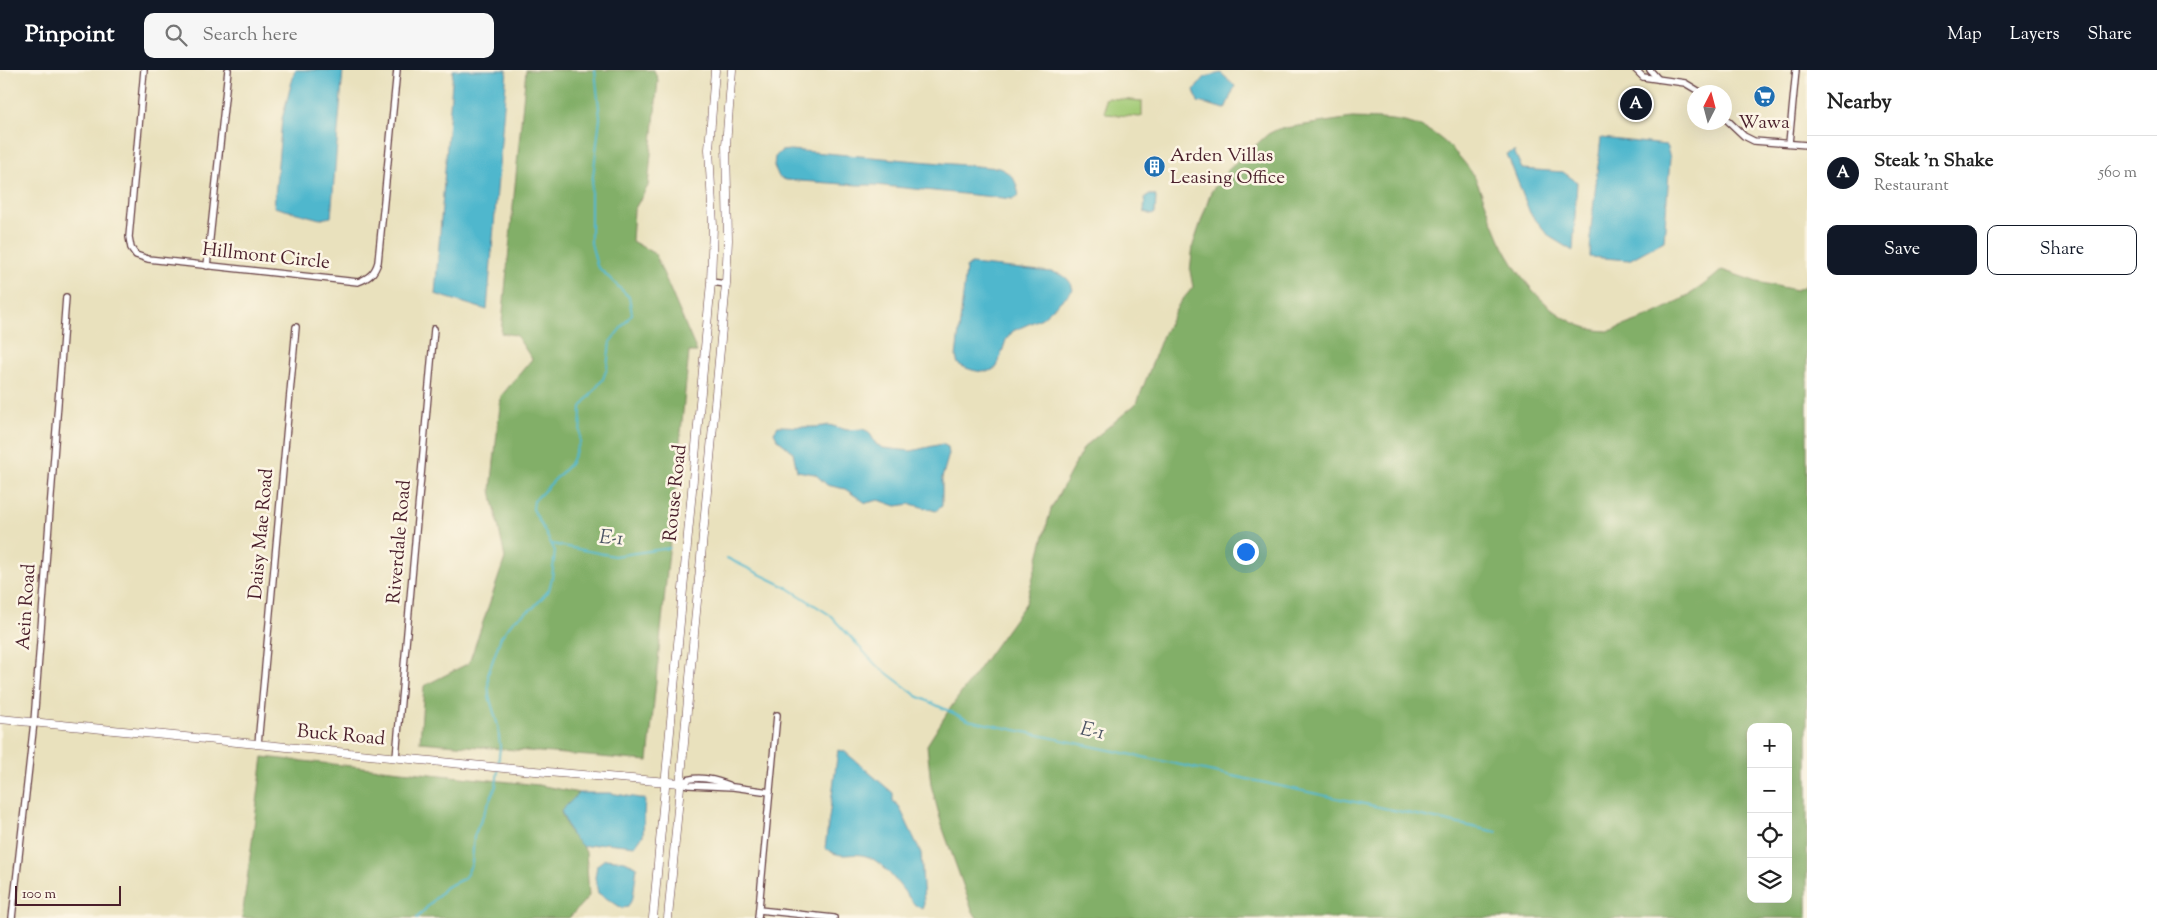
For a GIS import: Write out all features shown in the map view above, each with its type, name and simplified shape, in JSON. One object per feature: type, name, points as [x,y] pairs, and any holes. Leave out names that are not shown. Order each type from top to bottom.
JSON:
[{"type":"street","name":"Hillmont Circle","points":[[144,70],[130,237],[131,248],[136,255],[148,259],[358,282],[368,279],[376,271],[378,262],[397,70]]},
{"type":"street","points":[[207,266],[228,70]]},
{"type":"street","name":"Rouse Road","points":[[653,918],[711,282],[713,226],[710,149],[715,70]]},
{"type":"street","name":"Rouse Road","points":[[668,918],[726,284],[728,240],[726,145],[732,70]]},
{"type":"street","points":[[1636,70],[1643,77],[1688,85]]},
{"type":"street","points":[[1650,70],[1658,79]]},
{"type":"street","points":[[1789,143],[1796,70]]},
{"type":"street","points":[[1732,125],[1744,136],[1754,141],[1807,145]]},
{"type":"street","points":[[711,282],[726,284]]},
{"type":"street","name":"Aein Road","points":[[12,918],[34,722],[66,297]]},
{"type":"street","name":"Daisy Mae Road","points":[[258,744],[296,327]]},
{"type":"street","name":"Riverdale Road","points":[[396,757],[434,329]]},
{"type":"street","points":[[758,918],[777,715]]},
{"type":"street","name":"Buck Road","points":[[0,719],[524,770],[680,782],[688,785],[717,784],[770,792]]},
{"type":"street","points":[[759,910],[834,918]]},
{"type":"green space","points":[[526,70],[654,70],[658,80],[648,186],[634,210],[632,241],[655,254],[697,352],[689,352],[648,761],[420,742],[424,686],[469,663],[505,558],[491,490],[501,396],[532,359],[516,335],[501,333]]},
{"type":"green space","points":[[1105,99],[1142,101],[1142,116],[1107,114],[1105,112]]},
{"type":"green space","points":[[1352,118],[1402,121],[1420,127],[1435,135],[1455,152],[1468,167],[1476,180],[1500,240],[1529,286],[1557,312],[1572,322],[1589,328],[1609,331],[1654,314],[1678,302],[1722,270],[1757,282],[1796,290],[1807,285],[1807,918],[977,918],[972,910],[943,829],[931,785],[927,745],[949,710],[1026,603],[1051,509],[1084,447],[1137,403],[1163,335],[1179,304],[1193,287],[1190,271],[1193,245],[1211,192],[1226,172],[1268,134],[1278,129]]},
{"type":"green space","points":[[263,757],[539,785],[579,793],[561,812],[571,835],[586,852],[589,896],[569,918],[242,918]]},
{"type":"water","points":[[295,70],[343,70],[331,217],[320,219],[274,207],[282,119]]},
{"type":"water","points":[[453,70],[507,70],[487,310],[435,294]]},
{"type":"water","points":[[1221,73],[1235,86],[1225,109],[1198,102],[1194,90],[1205,77]]},
{"type":"water","points":[[1601,138],[1666,145],[1670,158],[1664,241],[1629,260],[1590,257],[1591,228]]},
{"type":"water","points":[[790,150],[999,168],[1014,179],[1019,196],[1013,199],[875,185],[786,180],[779,177],[774,166],[775,157],[781,151]]},
{"type":"water","points":[[1514,151],[1522,169],[1563,172],[1577,182],[1573,251],[1550,237],[1530,213],[1507,154]]},
{"type":"water","points":[[1155,195],[1156,198],[1155,213],[1152,215],[1144,212],[1145,197]]},
{"type":"water","points":[[971,264],[1055,273],[1062,275],[1068,280],[1073,290],[1042,318],[1013,331],[1006,340],[997,367],[983,372],[958,364],[956,357],[966,268]]},
{"type":"water","points":[[829,425],[847,430],[863,429],[869,432],[876,444],[883,448],[911,451],[942,444],[948,447],[949,454],[942,478],[942,506],[936,511],[911,504],[896,506],[879,500],[866,503],[845,489],[827,485],[815,474],[797,471],[793,452],[778,440],[774,432],[778,426],[810,427]]},
{"type":"water","points":[[838,750],[844,751],[893,793],[893,801],[899,806],[921,853],[924,904],[922,909],[915,905],[886,870],[873,859],[860,855],[836,854],[825,848]]},
{"type":"water","points":[[579,793],[610,793],[645,799],[643,835],[635,846],[606,843],[583,847],[571,835],[561,811]]},
{"type":"water","points":[[605,859],[625,861],[637,867],[633,897],[628,907],[622,908],[598,893],[595,878],[597,865]]},
{"type":"waterway","points":[[498,765],[500,747],[498,726],[489,696],[488,674],[501,637],[513,621],[533,608],[549,590],[552,578],[555,551],[533,509],[534,501],[570,464],[580,442],[581,407],[603,379],[607,368],[610,342],[632,314],[629,297],[597,266],[591,243],[591,193],[600,118],[595,70]]},
{"type":"waterway","name":"E-1","points":[[552,544],[614,556],[670,548]]},
{"type":"waterway","name":"E-1","points":[[727,558],[788,588],[830,615],[875,664],[917,696],[968,720],[1497,832]]},
{"type":"waterway","points":[[417,918],[446,887],[463,879],[467,874],[472,863],[474,836],[496,786],[498,770]]},
{"type":"place","name":"Wawa","points":[[1764,97]]},
{"type":"place","name":"Steak 'n Shake","points":[[1636,104]]},
{"type":"place","name":"Arden Villas Leasing Office","points":[[1154,167]]}]
